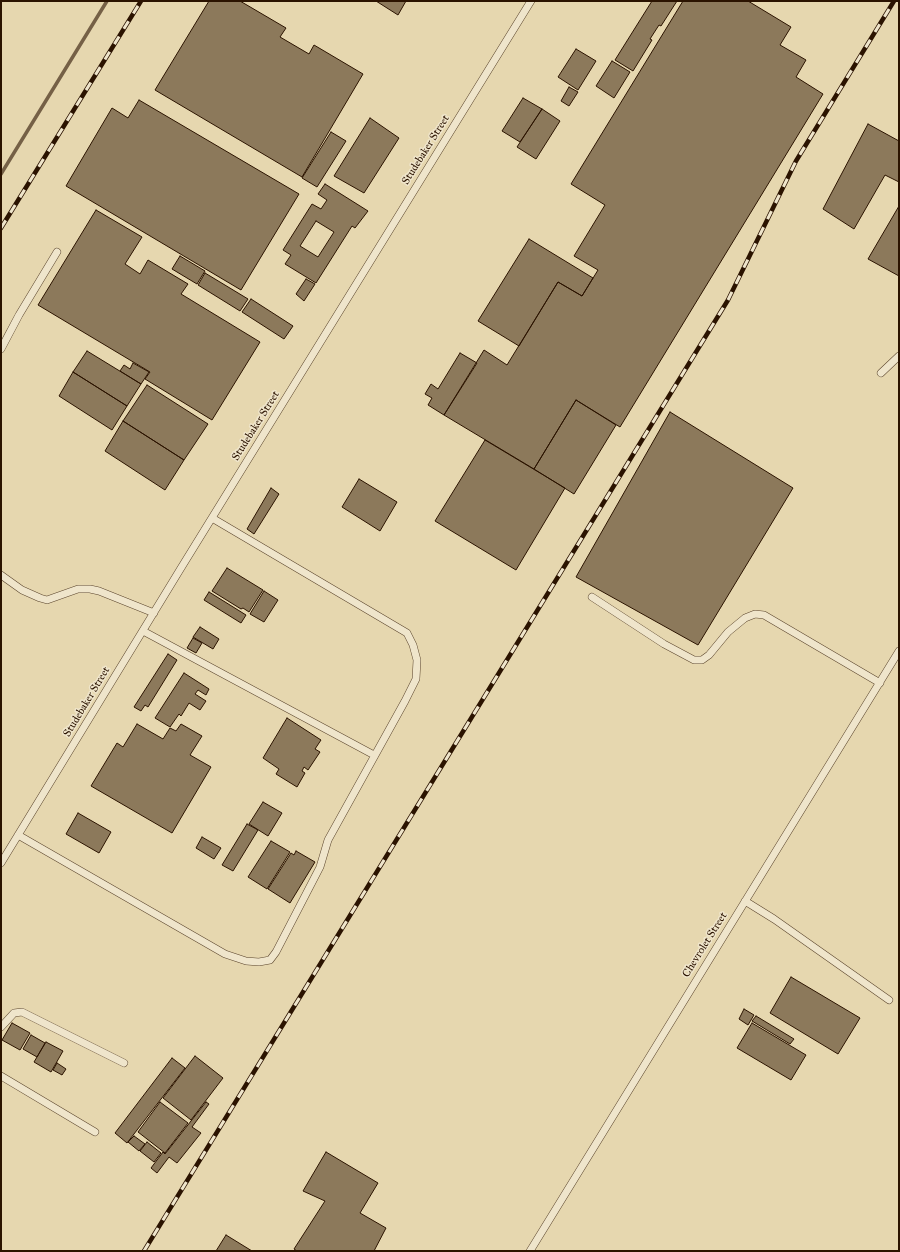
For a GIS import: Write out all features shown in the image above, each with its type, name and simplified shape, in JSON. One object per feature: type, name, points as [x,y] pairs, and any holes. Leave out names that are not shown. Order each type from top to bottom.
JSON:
[{"type":"lane","name":"Studebaker Street","points":[[1,862],[531,1]]},
{"type":"lane","points":[[1,349],[19,315],[57,252]]},
{"type":"lane","points":[[881,373],[899,356]]},
{"type":"lane","points":[[18,835],[225,954],[246,961],[270,960],[276,952],[320,867],[328,840],[416,679],[417,660],[413,645],[407,633],[212,518]]},
{"type":"lane","points":[[1,575],[22,590],[47,600],[78,589],[99,590],[154,613]]},
{"type":"lane","points":[[592,597],[664,644],[694,660],[702,660],[709,655],[728,632],[745,618],[755,614],[764,615],[880,683]]},
{"type":"lane","points":[[143,631],[374,755]]},
{"type":"lane","name":"Chevrolet Street","points":[[530,1251],[899,651]]},
{"type":"lane","points":[[745,901],[774,918],[889,1000]]},
{"type":"lane","points":[[1,1026],[14,1013],[22,1012],[124,1063]]},
{"type":"lane","points":[[1,1076],[95,1132]]},
{"type":"building","points":[[209,1],[240,1],[286,28],[280,37],[309,54],[314,45],[363,74],[302,177],[155,90]]},
{"type":"building","points":[[376,1],[406,1],[398,15]]},
{"type":"building","points":[[652,1],[677,1],[661,26],[659,25],[650,39],[652,40],[633,71],[615,60]]},
{"type":"building","points":[[683,1],[748,1],[791,27],[780,45],[806,60],[796,77],[823,94],[620,427],[576,400],[534,469],[444,415],[484,350],[507,365],[558,282],[582,296],[598,270],[574,256],[605,205],[571,184]]},
{"type":"building","points":[[576,49],[596,61],[578,90],[558,77]]},
{"type":"building","points":[[612,61],[630,72],[614,98],[596,86]]},
{"type":"building","points":[[569,87],[578,92],[569,106],[561,101]]},
{"type":"building","points":[[523,98],[542,109],[520,142],[502,131]]},
{"type":"building","points":[[139,100],[299,194],[241,290],[66,186],[112,108],[128,118]]},
{"type":"building","points":[[542,109],[560,121],[536,159],[517,147]]},
{"type":"building","points":[[370,118],[399,138],[364,193],[334,176]]},
{"type":"building","points":[[868,124],[899,141],[899,182],[885,175],[854,229],[823,209]]},
{"type":"building","points":[[331,132],[346,141],[317,187],[302,178]]},
{"type":"building","points":[[325,184],[368,211],[355,228],[352,226],[316,283],[285,264],[291,255],[283,250],[312,204],[321,209],[327,200],[318,194]],"holes":[[[316,221],[334,232],[318,257],[300,246]]]},
{"type":"building","points":[[899,206],[899,276],[868,259]]},
{"type":"building","points":[[96,210],[142,237],[125,264],[140,274],[148,260],[188,284],[181,294],[260,342],[212,420],[145,379],[150,372],[38,305]]},
{"type":"building","points":[[529,239],[593,278],[582,296],[558,282],[519,346],[478,321]]},
{"type":"building","points":[[180,256],[205,271],[197,284],[172,269]]},
{"type":"building","points":[[205,273],[248,299],[240,311],[198,285]]},
{"type":"building","points":[[306,279],[315,284],[304,301],[296,294]]},
{"type":"building","points":[[251,299],[293,326],[284,339],[242,312]]},
{"type":"building","points":[[87,351],[141,384],[127,406],[73,372]]},
{"type":"building","points":[[460,353],[477,363],[444,415],[428,405],[432,398],[425,394],[431,384],[438,389]]},
{"type":"building","points":[[133,363],[149,372],[141,384],[120,371],[124,365],[130,369]]},
{"type":"building","points":[[73,372],[127,406],[112,430],[59,396]]},
{"type":"building","points":[[147,385],[208,424],[184,460],[123,421]]},
{"type":"building","points":[[576,400],[616,425],[574,494],[534,469]]},
{"type":"building","points":[[670,412],[793,488],[698,645],[576,577]]},
{"type":"building","points":[[123,421],[184,460],[165,490],[105,451]]},
{"type":"building","points":[[485,440],[565,488],[516,570],[435,521]]},
{"type":"building","points":[[359,479],[397,502],[380,531],[342,507]]},
{"type":"building","points":[[271,488],[279,494],[254,534],[247,529]]},
{"type":"building","points":[[227,568],[263,590],[249,612],[243,608],[241,609],[212,591]]},
{"type":"building","points":[[264,591],[278,600],[264,622],[250,614]]},
{"type":"building","points":[[209,592],[246,615],[241,623],[204,600]]},
{"type":"building","points":[[200,627],[219,639],[213,649],[193,637]]},
{"type":"building","points":[[193,638],[202,643],[196,653],[187,648]]},
{"type":"building","points":[[168,654],[177,660],[148,707],[145,705],[141,711],[134,707]]},
{"type":"building","points":[[184,673],[209,689],[206,695],[198,690],[195,694],[206,701],[200,710],[189,703],[181,716],[179,714],[170,727],[155,718]]},
{"type":"building","points":[[287,718],[321,740],[315,749],[320,752],[308,770],[304,767],[302,771],[305,773],[297,787],[276,774],[279,769],[263,758]]},
{"type":"building","points":[[137,724],[163,739],[170,728],[176,731],[181,724],[202,736],[190,755],[211,767],[172,833],[91,786],[117,743],[123,747]]},
{"type":"building","points":[[263,802],[282,813],[268,836],[249,824]]},
{"type":"building","points":[[78,813],[111,832],[99,853],[66,834]]},
{"type":"building","points":[[247,824],[258,830],[233,871],[222,865]]},
{"type":"building","points":[[202,837],[221,848],[214,859],[196,848]]},
{"type":"building","points":[[271,841],[290,852],[267,889],[248,877]]},
{"type":"building","points":[[296,851],[315,862],[290,903],[268,889],[291,853],[294,855]]},
{"type":"building","points":[[791,977],[860,1018],[838,1054],[770,1013]]},
{"type":"building","points":[[744,1009],[754,1015],[748,1025],[739,1019]]},
{"type":"building","points":[[756,1016],[794,1039],[790,1044],[752,1021]]},
{"type":"building","points":[[12,1023],[30,1033],[20,1050],[2,1040]]},
{"type":"building","points":[[752,1023],[806,1055],[791,1080],[737,1048]]},
{"type":"building","points":[[31,1035],[45,1043],[37,1057],[23,1049]]},
{"type":"building","points":[[46,1042],[63,1051],[51,1072],[34,1062]]},
{"type":"building","points":[[195,1056],[223,1078],[191,1120],[163,1098]]},
{"type":"building","points":[[172,1058],[185,1068],[127,1143],[115,1133]]},
{"type":"building","points":[[57,1063],[66,1069],[62,1075],[53,1070]]},
{"type":"building","points":[[160,1102],[188,1123],[165,1153],[138,1132]]},
{"type":"building","points":[[206,1102],[209,1104],[192,1127],[201,1133],[177,1163],[169,1157],[157,1173],[151,1168],[163,1152],[165,1154]]},
{"type":"building","points":[[134,1136],[145,1144],[139,1151],[128,1142]]},
{"type":"building","points":[[147,1142],[161,1153],[154,1162],[140,1151]]},
{"type":"building","points":[[326,1152],[378,1183],[360,1213],[386,1228],[374,1251],[297,1251],[294,1249],[325,1201],[303,1191]]},
{"type":"building","points":[[226,1235],[252,1251],[216,1251]]},
{"type":"waterway","points":[[1,174],[107,1]]},
{"type":"railway","points":[[1,228],[141,1]]},
{"type":"railway","points":[[144,1251],[728,300],[796,161],[894,1]]}]
